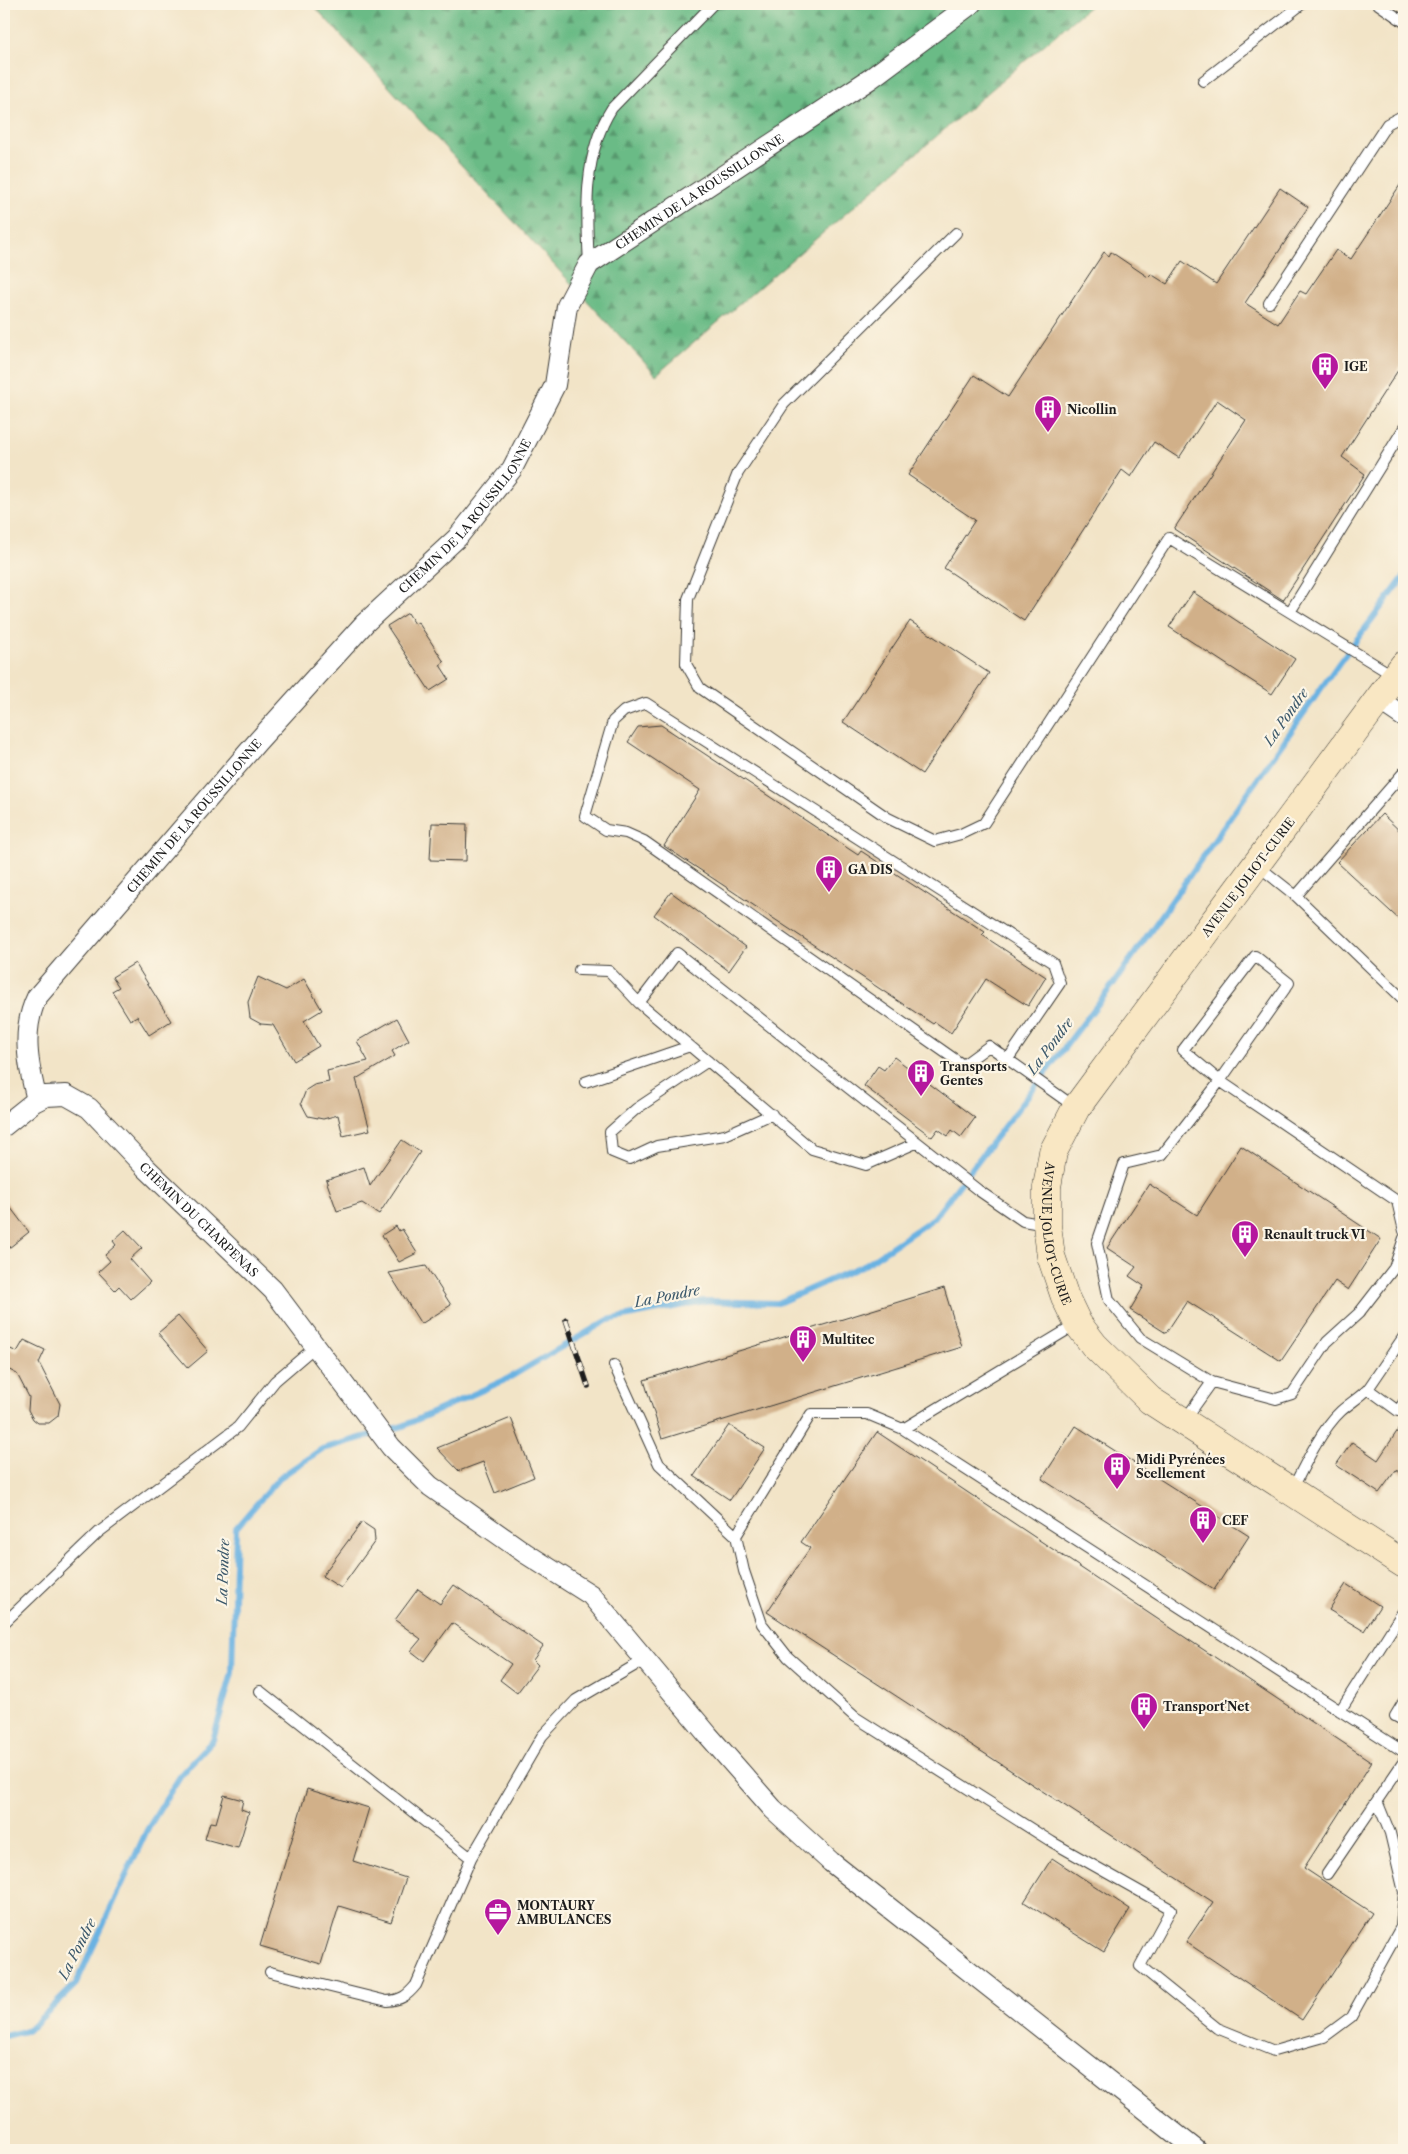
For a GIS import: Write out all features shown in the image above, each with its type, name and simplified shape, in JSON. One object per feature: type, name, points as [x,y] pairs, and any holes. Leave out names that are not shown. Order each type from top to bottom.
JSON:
[{"type":"street","name":"CHEMIN DE LA ROUSSILLONNE","points":[[37,1100],[28,1060],[28,1018],[37,997],[258,741],[365,622],[457,538],[512,469],[555,385],[567,306],[589,264],[870,79],[971,4]]},
{"type":"street","name":"AVENUE JOLIOT-CURIE","points":[[1400,671],[1256,865],[1066,1101],[1053,1152],[1047,1187],[1047,1225],[1051,1256],[1065,1297],[1078,1324],[1094,1345],[1150,1400],[1404,1564]]},
{"type":"street","points":[[1379,700],[1404,716]]},
{"type":"street","name":"CHEMIN DU CHARPENAS","points":[[4,1126],[37,1100],[46,1096],[66,1095],[90,1108],[145,1168],[273,1290],[391,1447],[430,1486],[456,1507],[591,1595],[708,1735],[774,1809],[831,1862],[1196,2150]]},
{"type":"lane","points":[[589,264],[586,226],[591,162],[600,127],[612,108],[713,4]]},
{"type":"lane","points":[[1203,81],[1302,4]]},
{"type":"lane","points":[[1378,4],[1404,22]]},
{"type":"lane","points":[[1269,303],[1387,124],[1404,115]]},
{"type":"lane","points":[[956,232],[784,404],[738,473],[688,599],[686,664],[700,688],[888,818],[935,841],[961,834],[984,823],[1170,538],[1369,660],[1400,671]]},
{"type":"lane","points":[[1290,612],[1404,428]]},
{"type":"lane","points":[[1008,1059],[1060,983],[1053,963],[646,703],[624,710],[613,721],[585,816],[606,830],[626,833],[644,841],[963,1065],[989,1046],[1066,1101]]},
{"type":"lane","points":[[1296,896],[1404,772]]},
{"type":"lane","points":[[1256,865],[1296,896],[1404,1000]]},
{"type":"lane","points":[[639,1003],[677,953],[978,1190],[1023,1221],[1047,1225]]},
{"type":"lane","points":[[1404,1231],[1397,1201],[1220,1081],[1184,1050],[1255,956],[1289,983],[1220,1081],[1162,1155],[1124,1164],[1097,1243],[1109,1300],[1140,1338],[1212,1382],[1276,1399],[1292,1394],[1326,1342],[1359,1313],[1394,1268],[1404,1238]]},
{"type":"lane","points":[[580,970],[609,971],[639,1003],[812,1149],[866,1165],[916,1143]]},
{"type":"lane","points":[[585,1082],[690,1046]]},
{"type":"lane","points":[[708,1061],[636,1109],[610,1132],[612,1152],[629,1159],[657,1146],[725,1135],[772,1114]]},
{"type":"lane","points":[[903,1429],[1078,1324]]},
{"type":"lane","points":[[1291,1491],[1312,1450],[1340,1412],[1355,1402],[1368,1389],[1404,1336]]},
{"type":"lane","points":[[4,1623],[99,1532],[238,1427],[275,1380],[316,1346]]},
{"type":"lane","points":[[614,1365],[659,1464],[736,1536],[744,1571],[762,1624],[788,1657],[854,1717],[1052,1842],[1171,1909],[1140,1966],[1216,2028],[1274,2051],[1324,2037],[1351,2017],[1401,1927],[1404,1892],[1390,1833],[1377,1801]]},
{"type":"lane","points":[[1184,1422],[1212,1382]]},
{"type":"lane","points":[[1368,1389],[1398,1411],[1404,1402]]},
{"type":"lane","points":[[736,1536],[811,1414],[867,1414],[903,1429],[1404,1752]]},
{"type":"lane","points":[[1340,1711],[1404,1610]]},
{"type":"lane","points":[[270,1972],[387,2001],[398,2000],[407,1996],[416,1985],[472,1858],[542,1736],[576,1700],[646,1659]]},
{"type":"lane","points":[[260,1691],[472,1858]]},
{"type":"lane","points":[[1404,1701],[1395,1716],[1404,1721]]},
{"type":"lane","points":[[1327,1874],[1404,1761]]},
{"type":"green space","points":[[312,4],[1092,4],[656,375]]},
{"type":"building","points":[[1404,179],[1404,361],[1342,457],[1365,474],[1283,600],[1174,529],[1246,420],[1217,400],[1179,458],[1154,442],[1131,477],[1122,470],[1024,621],[944,568],[975,520],[908,475],[974,375],[1008,397],[1104,252],[1109,256],[1111,252],[1148,277],[1151,274],[1167,284],[1182,261],[1216,284],[1280,188],[1308,207],[1245,303],[1278,324],[1300,291],[1306,294],[1336,250],[1351,259]]},
{"type":"building","points":[[1193,592],[1295,659],[1272,694],[1169,627]]},
{"type":"building","points":[[408,613],[415,624],[418,622],[444,662],[440,665],[449,679],[430,691],[387,626]]},
{"type":"building","points":[[910,621],[989,673],[922,774],[843,722]]},
{"type":"building","name":"GA DIS","points":[[661,725],[858,855],[861,851],[985,932],[982,935],[1046,977],[1028,1006],[986,979],[951,1033],[935,1022],[933,1024],[664,846],[700,790],[628,742],[638,727]]},
{"type":"building","points":[[1382,814],[1404,835],[1404,924],[1337,862]]},
{"type":"building","points":[[432,823],[467,824],[466,861],[430,860]]},
{"type":"building","points":[[671,892],[746,947],[729,971],[654,915]]},
{"type":"building","points":[[135,963],[171,1021],[149,1035],[137,1016],[130,1020],[112,991],[119,987],[112,977]]},
{"type":"building","points":[[258,977],[286,990],[304,979],[322,1010],[304,1021],[319,1046],[294,1061],[273,1025],[261,1024],[250,1018],[248,1002]]},
{"type":"building","points":[[397,1018],[409,1040],[392,1051],[395,1056],[356,1079],[370,1130],[343,1136],[338,1115],[323,1119],[308,1116],[301,1103],[306,1090],[314,1085],[329,1082],[327,1071],[368,1061],[357,1041]]},
{"type":"building","name":"Transports Gentes","points":[[894,1057],[975,1118],[961,1137],[952,1130],[948,1136],[938,1129],[932,1137],[864,1086],[878,1066],[884,1070]]},
{"type":"building","points":[[402,1140],[420,1152],[379,1214],[362,1203],[337,1211],[326,1180],[364,1167],[370,1186]]},
{"type":"building","name":"Renault truck VI","points":[[1241,1146],[1381,1239],[1348,1290],[1335,1281],[1281,1361],[1187,1301],[1166,1333],[1130,1310],[1144,1286],[1129,1276],[1136,1267],[1107,1248],[1149,1184],[1197,1215]]},
{"type":"building","points":[[4,1199],[29,1232],[4,1252]]},
{"type":"building","points":[[396,1226],[399,1231],[402,1229],[417,1253],[399,1262],[382,1235]]},
{"type":"building","points":[[125,1230],[142,1248],[130,1259],[150,1282],[131,1299],[119,1286],[115,1290],[98,1272],[110,1261],[105,1255],[116,1245],[113,1241]]},
{"type":"building","points":[[426,1266],[451,1305],[421,1324],[389,1273]]},
{"type":"building","name":"Multitec","points":[[944,1288],[962,1347],[662,1439],[644,1380]]},
{"type":"building","points":[[178,1316],[208,1351],[188,1368],[158,1333]]},
{"type":"building","points":[[24,1340],[45,1350],[39,1363],[60,1404],[58,1416],[49,1423],[38,1423],[33,1419],[28,1410],[29,1397],[17,1374],[4,1367],[4,1346],[17,1352]]},
{"type":"building","points":[[511,1418],[534,1477],[495,1493],[483,1462],[459,1471],[437,1448]]},
{"type":"building","points":[[1404,1421],[1404,1475],[1396,1470],[1379,1493],[1336,1465],[1352,1442],[1378,1460]]},
{"type":"building","points":[[729,1425],[765,1448],[730,1500],[694,1476]]},
{"type":"building","name":"Midi Pyrénées Scellement","points":[[1076,1426],[1249,1536],[1214,1590],[1042,1479]]},
{"type":"building","name":"Transport'Net","points":[[877,1432],[1372,1762],[1304,1868],[1372,1913],[1302,2020],[1186,1942],[1213,1902],[767,1612],[810,1548],[801,1542]]},
{"type":"building","points":[[362,1522],[374,1530],[375,1541],[341,1588],[322,1576]]},
{"type":"building","points":[[1346,1584],[1380,1606],[1364,1631],[1329,1610]]},
{"type":"building","points":[[454,1585],[543,1646],[533,1660],[538,1665],[517,1693],[500,1680],[511,1664],[452,1623],[424,1661],[411,1651],[421,1639],[395,1620],[418,1589],[440,1604]]},
{"type":"building","points":[[307,1789],[369,1808],[353,1861],[406,1878],[391,1922],[339,1906],[321,1964],[260,1946]]},
{"type":"building","points":[[224,1795],[243,1800],[241,1809],[249,1812],[238,1848],[205,1839],[210,1822],[216,1823]]},
{"type":"building","points":[[1052,1858],[1130,1909],[1104,1952],[1024,1902]]},
{"type":"waterway","name":"La Pondre","points":[[4,2036],[29,2030],[76,1984],[147,1830],[182,1773],[213,1740],[232,1673],[236,1528],[279,1478],[322,1449],[403,1426],[507,1379],[608,1320],[704,1301],[778,1303],[866,1264],[934,1218],[1114,983],[1339,663],[1404,577]]},
{"type":"railway","points":[[566,1320],[588,1386]]},
{"type":"place","name":"IGE","points":[[1325,390]]},
{"type":"place","name":"Nicollin","points":[[1048,433]]},
{"type":"place","name":"GA DIS","points":[[829,893]]},
{"type":"place","name":"Transports Gentes","points":[[921,1097]]},
{"type":"place","name":"Renault truck VI","points":[[1245,1258]]},
{"type":"place","name":"Multitec","points":[[803,1363]]},
{"type":"place","name":"Midi Pyrénées Scellement","points":[[1117,1490]]},
{"type":"place","name":"CEF","points":[[1203,1544]]},
{"type":"place","name":"Transport'Net","points":[[1144,1730]]},
{"type":"place","name":"MONTAURY AMBULANCES","points":[[498,1936]]}]
